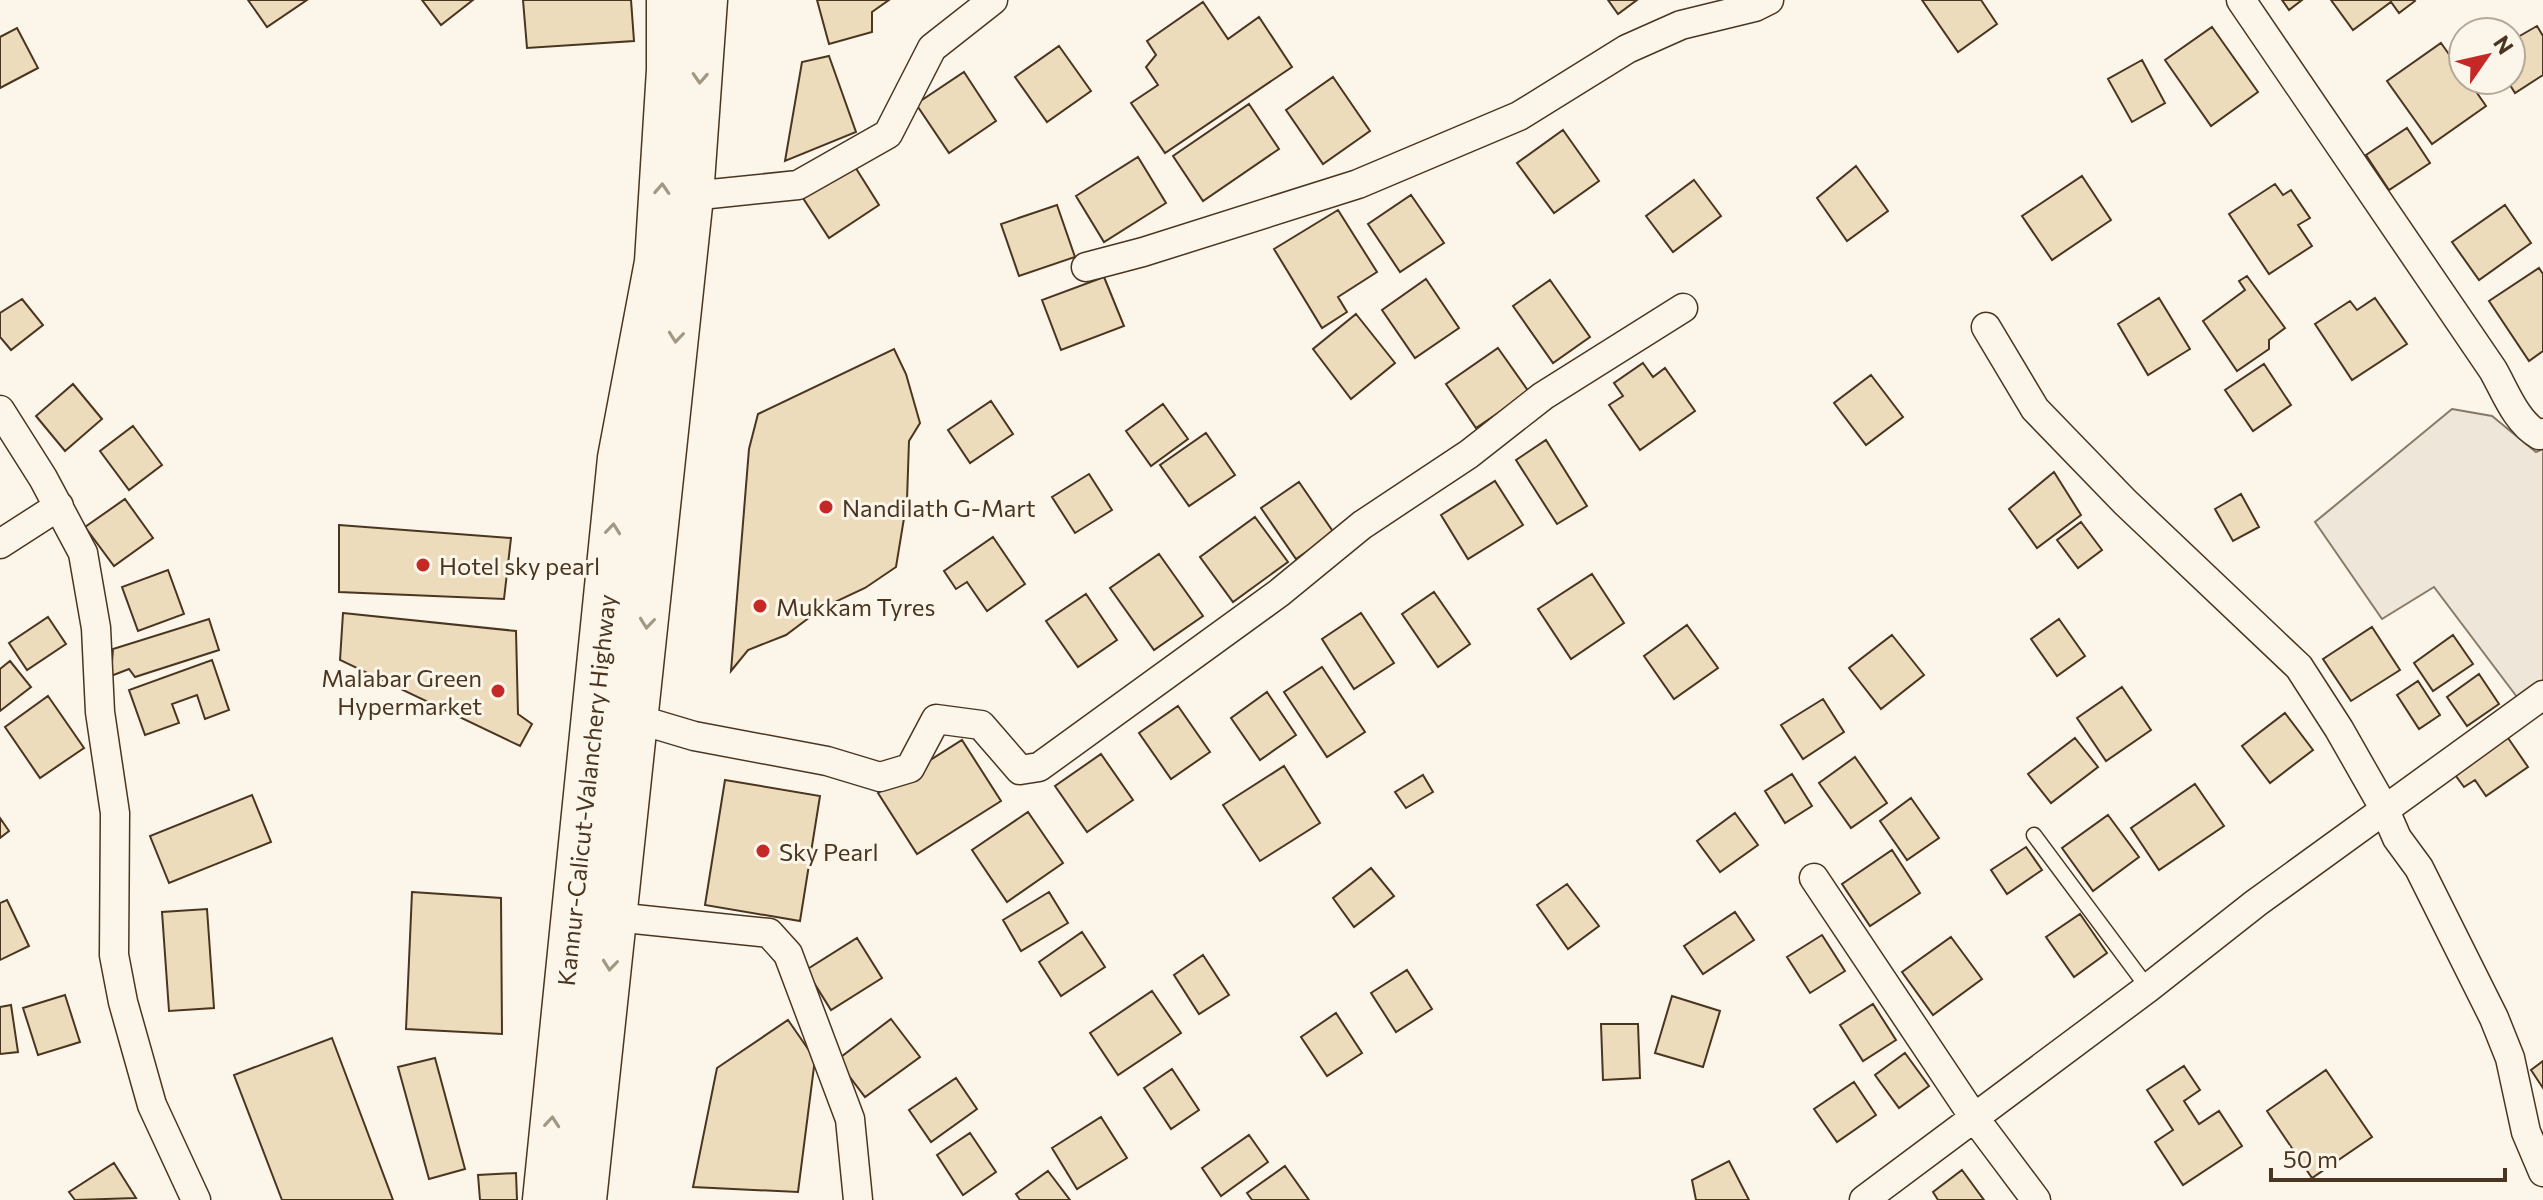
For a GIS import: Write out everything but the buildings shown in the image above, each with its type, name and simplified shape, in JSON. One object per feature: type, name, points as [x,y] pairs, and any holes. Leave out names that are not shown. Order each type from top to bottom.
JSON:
[{"type":"highway","name":"Kannur-Calicut-Valanchery Highway","points":[[545,1200],[620,458],[657,262],[669,70],[669,0]]},
{"type":"highway","name":"Kannur-Calicut-Valanchery Highway","points":[[584,1200],[691,196],[705,0]]},
{"type":"street","points":[[691,196],[798,185],[888,134],[932,48],[993,0]]},
{"type":"street","points":[[1086,267],[1358,184],[1519,116],[1627,49],[1681,25],[1755,7],[1769,0]]},
{"type":"street","points":[[2241,0],[2484,356],[2519,416],[2529,429],[2539,435],[2543,433]]},
{"type":"street","points":[[637,719],[694,736],[827,761],[880,777],[910,768],[936,719],[981,725],[1020,770],[1039,767],[1279,593],[1362,525],[1469,454],[1543,396],[1683,308]]},
{"type":"street","points":[[1986,327],[2035,409],[2125,502],[2238,605],[2299,667],[2384,808],[2397,838],[2419,868],[2494,1018],[2510,1058],[2526,1132],[2543,1172]]},
{"type":"street","points":[[0,410],[17,432],[83,553],[96,628],[100,712],[115,813],[114,955],[123,1002],[152,1105],[196,1200]]},
{"type":"street","points":[[0,544],[59,506]]},
{"type":"street","points":[[1864,1200],[2384,808],[2543,695]]},
{"type":"street","points":[[1814,878],[1973,1116],[2036,1200]]},
{"type":"street","points":[[615,917],[769,933],[788,954],[850,1119],[858,1200]]},
{"type":"lane","points":[[2034,835],[2148,988]]},
{"type":"shaded area","points":[[2452,409],[2492,416],[2536,452],[2543,449],[2543,685],[2520,701],[2434,587],[2382,619],[2315,522]]},
{"type":"place","name":"Nandilath G-Mart","points":[[826,507]]},
{"type":"place","name":"Hotel sky pearl","points":[[423,565]]},
{"type":"place","name":"Mukkam Tyres","points":[[760,606]]},
{"type":"place","name":"Malabar Green Hypermarket","points":[[498,691]]},
{"type":"place","name":"Sky Pearl","points":[[763,851]]}]
